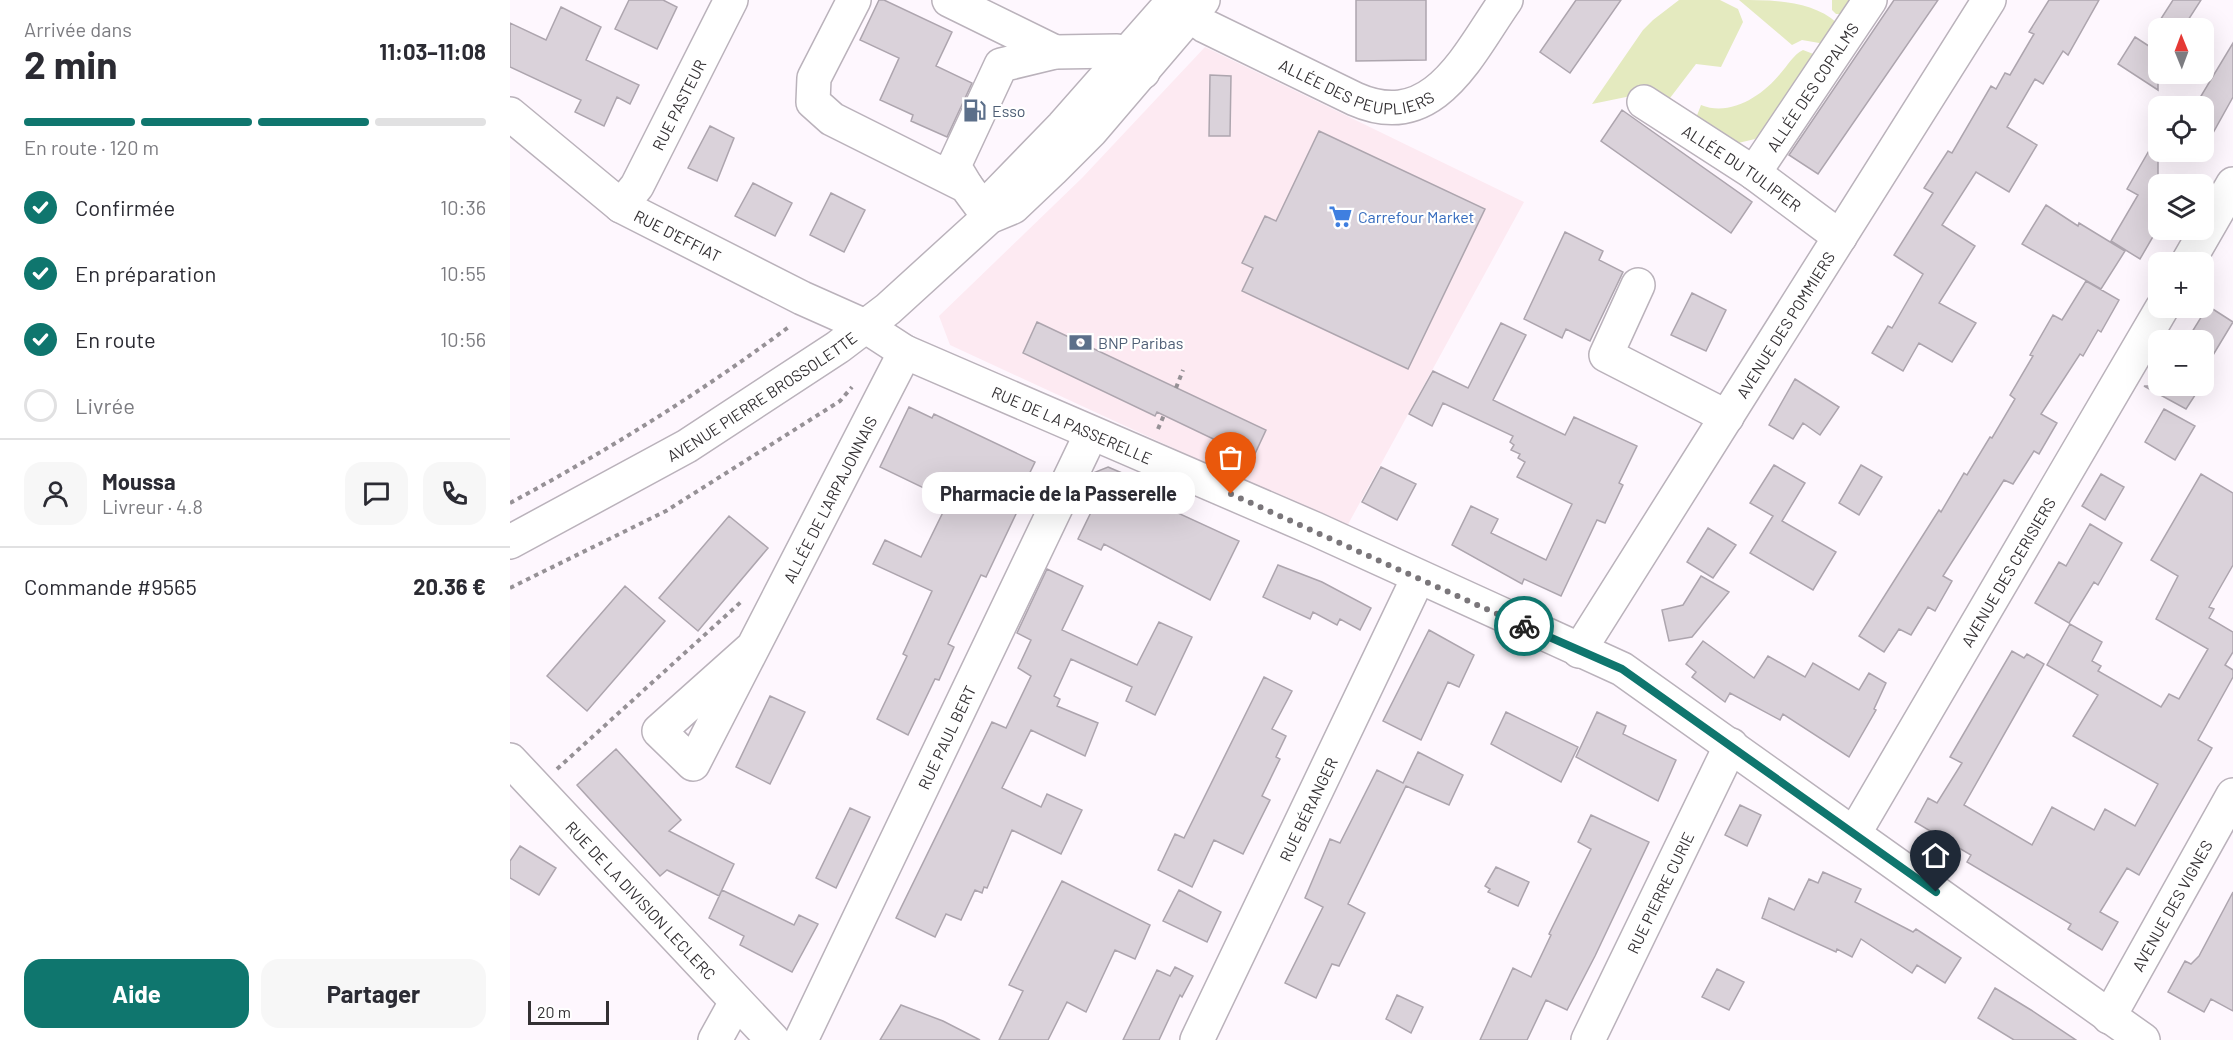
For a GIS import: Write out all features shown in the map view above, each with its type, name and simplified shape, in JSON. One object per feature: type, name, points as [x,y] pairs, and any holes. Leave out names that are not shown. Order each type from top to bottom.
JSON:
[{"type":"street","name":"RUE PASTEUR","points":[[621,206],[632,195],[731,0]]},
{"type":"street","points":[[854,0],[814,78],[813,102],[832,119],[966,186]]},
{"type":"street","points":[[949,0],[1055,51]]},
{"type":"street","name":"ALLÉE DES PEUPLIERS","points":[[1185,4],[1205,26],[1375,108],[1392,109],[1422,102],[1447,83],[1506,0]]},
{"type":"street","name":"ALLÉE DES COPALMS","points":[[1754,173],[1870,0]]},
{"type":"street","name":"AVENUE DES POMMIERS","points":[[1580,651],[1989,0]]},
{"type":"street","name":"AVENUE PIERRE BROSSOLETTE","points":[[510,542],[687,446],[838,347],[865,326],[989,217],[997,191],[1063,126],[1134,64],[1185,4]]},
{"type":"street","points":[[989,217],[954,166],[1001,65],[1055,51],[1118,51],[1134,64]]},
{"type":"street","name":"ALLÉE DU TULIPIER","points":[[1644,102],[1754,173],[1840,237]]},
{"type":"street","name":"RUE D'EFFIAT","points":[[510,114],[621,206],[817,305],[865,326]]},
{"type":"street","points":[[2194,252],[2233,184]]},
{"type":"street","points":[[1638,285],[1606,355],[1727,417]]},
{"type":"street","name":"AVENUE DES CERISIERS","points":[[1854,834],[2156,318]]},
{"type":"street","name":"RUE DE LA PASSERELLE","points":[[865,326],[905,352],[1314,529],[1622,669],[2143,1040]]},
{"type":"street","name":"ALLÉE DE L'ARPAJONNAIS","points":[[752,648],[905,352]]},
{"type":"street","name":"RUE PAUL BERT","points":[[801,1040],[1091,434]]},
{"type":"street","name":"RUE BÉRANGER","points":[[1197,1040],[1418,578]]},
{"type":"street","name":"RUE PIERRE CURIE","points":[[1588,1040],[1731,745]]},
{"type":"street","name":"RUE DE LA DIVISION LECLERC","points":[[510,760],[773,1040]]},
{"type":"street","name":"AVENUE DES VIGNES","points":[[2109,1017],[2233,795]]},
{"type":"street","points":[[715,1040],[736,1002]]},
{"type":"path","points":[[510,503],[593,459],[755,352],[817,305]]},
{"type":"path","points":[[1176,387],[1184,370]]},
{"type":"path","points":[[510,588],[666,511],[840,400],[854,384]]},
{"type":"path","points":[[536,788],[748,596]]},
{"type":"shaded area","points":[[1205,47],[1524,202],[1346,528],[950,345],[939,316],[1082,178]]},
{"type":"green space","points":[[1679,0],[1720,0],[1738,9],[1743,22],[1721,67],[1696,64],[1670,98],[1631,96],[1592,104],[1643,30]]},
{"type":"green space","points":[[1739,0],[1791,3],[1816,10],[1837,23],[1825,44],[1802,40],[1792,45]]},
{"type":"green space","points":[[1832,0],[1860,0],[1850,14],[1836,14],[1832,10]]},
{"type":"green space","points":[[1803,50],[1816,55],[1767,126],[1755,139],[1734,144],[1696,118],[1701,105],[1723,108],[1755,97],[1773,82],[1793,57]]},
{"type":"building","points":[[629,0],[663,0],[677,7],[657,49],[615,29]]},
{"type":"building","points":[[879,0],[884,0],[952,32],[936,66],[972,83],[947,137],[911,121],[913,115],[880,100],[899,58],[860,40]]},
{"type":"building","points":[[1356,0],[1426,0],[1426,60],[1356,61]]},
{"type":"building","points":[[1576,0],[1621,0],[1570,73],[1540,52]]},
{"type":"building","points":[[1894,0],[1938,0],[1818,174],[1789,155]]},
{"type":"building","points":[[2049,0],[2099,0],[2068,55],[2063,51],[2043,84],[2035,79],[2007,127],[2037,145],[2009,192],[1976,172],[1942,225],[1975,246],[1939,303],[1976,323],[1952,362],[1919,343],[1903,371],[1872,353],[1888,326],[1892,328],[1923,274],[1894,255],[1933,193],[1924,188],[1948,151],[1952,153],[1991,86],[1996,89],[2005,73],[2010,75],[2034,34],[2029,32]]},
{"type":"building","points":[[2173,0],[2201,0],[2189,18],[2161,18]]},
{"type":"building","points":[[561,7],[601,27],[586,60],[639,85],[630,104],[617,97],[604,126],[575,112],[581,100],[510,67],[510,23],[546,40]]},
{"type":"building","points":[[2135,37],[2148,45],[2148,84],[2118,64]]},
{"type":"building","points":[[2233,43],[2233,97],[2214,131],[2214,96],[2201,96],[2208,84],[2214,84],[2214,74]]},
{"type":"building","points":[[1210,75],[1231,76],[1230,136],[1209,136]]},
{"type":"building","points":[[2149,84],[2158,84],[2158,90]]},
{"type":"building","points":[[1622,110],[1752,202],[1731,233],[1601,141]]},
{"type":"building","points":[[710,126],[734,138],[717,181],[688,168]]},
{"type":"building","points":[[1319,131],[1485,209],[1408,369],[1242,291],[1253,268],[1242,263],[1265,216],[1276,221]]},
{"type":"building","points":[[2148,152],[2148,162],[2158,162],[2158,174],[2148,174],[2148,240],[2151,240],[2140,259],[2111,241],[2138,195],[2127,189]]},
{"type":"building","points":[[753,183],[792,203],[775,236],[735,216]]},
{"type":"building","points":[[831,193],[865,210],[844,252],[810,235]]},
{"type":"building","points":[[2046,205],[2078,226],[2079,223],[2125,251],[2101,289],[2022,244]]},
{"type":"building","points":[[1565,232],[1603,251],[1599,260],[1623,272],[1590,341],[1566,329],[1562,338],[1524,319]]},
{"type":"building","points":[[2086,281],[2119,300],[2101,332],[2098,330],[2083,356],[2080,354],[2041,414],[2057,423],[2039,454],[2034,451],[2013,484],[2004,480],[1943,576],[1952,581],[1935,611],[1928,607],[1911,635],[1899,629],[1884,652],[1859,636],[1939,510],[1941,512],[1964,473],[1967,475],[1990,437],[1992,438],[2015,399],[2010,395],[2053,315],[2062,320]]},
{"type":"building","points":[[1692,293],[1726,310],[1706,351],[1671,335]]},
{"type":"building","points":[[2214,310],[2233,322],[2214,353],[2214,330],[2193,330],[2201,318],[2214,318]]},
{"type":"building","points":[[1037,322],[1266,430],[1253,458],[1157,412],[1155,416],[1023,353]]},
{"type":"building","points":[[1501,323],[1526,335],[1493,400],[1565,435],[1574,417],[1637,446],[1619,483],[1623,485],[1605,523],[1597,520],[1561,596],[1524,579],[1522,584],[1452,545],[1471,506],[1498,519],[1491,533],[1546,560],[1572,504],[1517,477],[1525,462],[1518,458],[1520,454],[1511,450],[1514,445],[1510,442],[1513,436],[1443,403],[1432,426],[1409,414],[1433,371],[1468,388]]},
{"type":"building","points":[[1795,379],[1839,407],[1820,435],[1803,423],[1793,439],[1769,425]]},
{"type":"building","points":[[2162,396],[2194,396],[2186,409]]},
{"type":"building","points":[[909,407],[932,418],[934,414],[1035,462],[1020,493],[1025,495],[986,577],[981,575],[948,644],[954,647],[939,680],[935,679],[908,735],[877,719],[907,656],[903,654],[932,591],[873,564],[885,540],[921,557],[949,500],[880,467]]},
{"type":"building","points":[[2164,409],[2195,426],[2175,460],[2145,442]]},
{"type":"building","points":[[1774,465],[1805,483],[1782,521],[1836,552],[1813,590],[1750,553],[1773,516],[1750,503]]},
{"type":"building","points":[[1861,465],[1882,477],[1859,515],[1839,503]]},
{"type":"building","points":[[1108,467],[1136,479],[1130,491],[1239,541],[1210,600],[1104,544],[1101,550],[1078,539],[1095,504],[1081,498],[1093,473]]},
{"type":"building","points":[[1381,467],[1416,484],[1397,520],[1362,502]]},
{"type":"building","points":[[2101,474],[2124,487],[2105,520],[2082,506]]},
{"type":"building","points":[[2201,474],[2233,493],[2233,565],[2209,607],[2214,609],[2209,618],[2233,632],[2233,652],[2225,665],[2233,670],[2233,677],[2198,740],[2212,748],[2139,875],[2127,868],[2100,912],[2118,922],[2102,950],[2068,929],[2071,924],[1967,862],[1971,855],[1915,822],[1928,798],[1937,803],[1962,763],[1950,757],[2012,651],[2024,658],[2027,654],[2044,664],[1964,805],[2032,845],[2052,807],[2094,830],[2105,809],[2135,826],[2158,784],[2073,736],[2098,695],[2047,665],[2070,624],[2102,642],[2092,661],[2101,666],[2098,671],[2161,707],[2169,694],[2179,699],[2208,649],[2156,619],[2178,576],[2151,560]]},
{"type":"building","points":[[729,516],[768,548],[698,631],[659,598]]},
{"type":"building","points":[[2090,524],[2122,543],[2098,585],[2094,582],[2069,623],[2035,603],[2059,562],[2066,566]]},
{"type":"building","points":[[1708,528],[1736,545],[1713,578],[1687,562]]},
{"type":"building","points":[[1278,565],[1322,582],[1371,608],[1360,630],[1340,619],[1337,625],[1313,612],[1310,619],[1263,597]]},
{"type":"building","points":[[1047,569],[1083,586],[1062,630],[1137,665],[1159,622],[1192,637],[1155,715],[1126,701],[1132,687],[1071,659],[1054,696],[1060,699],[1057,706],[1098,723],[1085,756],[1031,730],[1002,788],[1041,807],[1047,794],[1082,810],[1061,854],[1012,830],[987,888],[984,887],[982,893],[975,890],[961,920],[946,914],[935,937],[896,918],[992,722],[1006,728],[1031,676],[1018,668],[1031,640],[1017,633]]},
{"type":"building","points":[[1701,576],[1729,592],[1692,637],[1669,641],[1662,610],[1683,605]]},
{"type":"building","points":[[625,586],[665,621],[587,711],[547,676]]},
{"type":"building","points":[[1429,630],[1474,655],[1459,687],[1448,682],[1421,740],[1383,721]]},
{"type":"building","points":[[1703,641],[1754,678],[1768,656],[1805,677],[1813,663],[1859,690],[1869,673],[1886,683],[1874,709],[1876,710],[1849,757],[1783,714],[1780,720],[1730,693],[1725,702],[1692,677],[1696,672],[1686,664]]},
{"type":"building","points":[[1264,677],[1292,691],[1272,729],[1286,736],[1276,757],[1280,759],[1262,796],[1270,800],[1243,854],[1214,840],[1192,887],[1158,870],[1175,834],[1184,838]]},
{"type":"building","points":[[770,696],[805,712],[770,784],[736,767]]},
{"type":"building","points":[[1506,712],[1578,747],[1561,782],[1491,744]]},
{"type":"building","points":[[1597,712],[1626,726],[1623,734],[1676,760],[1658,801],[1576,757]]},
{"type":"building","points":[[616,749],[681,820],[669,831],[734,864],[719,896],[667,870],[660,876],[577,785]]},
{"type":"building","points":[[1418,752],[1463,775],[1449,805],[1406,786],[1348,904],[1365,913],[1339,966],[1332,964],[1316,998],[1285,983],[1323,907],[1305,898],[1330,839],[1340,843],[1377,770],[1403,783]]},
{"type":"building","points":[[1740,805],[1761,815],[1747,846],[1725,835]]},
{"type":"building","points":[[850,808],[870,817],[836,888],[816,878]]},
{"type":"building","points":[[1591,815],[1649,842],[1595,956],[1567,1010],[1546,1000],[1527,1040],[1480,1040],[1513,968],[1531,977],[1551,935],[1549,934],[1591,849],[1578,842]]},
{"type":"building","points":[[520,846],[556,868],[539,895],[510,878],[510,861]]},
{"type":"building","points":[[1496,867],[1529,882],[1518,906],[1488,892],[1490,889],[1485,886]]},
{"type":"building","points":[[1823,872],[1861,889],[1855,902],[1913,932],[1916,929],[1961,958],[1945,983],[1917,965],[1912,973],[1861,939],[1852,957],[1762,918],[1769,898],[1794,910],[1809,879],[1818,883]]},
{"type":"building","points":[[1062,881],[1150,925],[1135,959],[1115,950],[1086,1012],[1067,1002],[1048,1040],[999,1040],[1023,991],[1009,985]]},
{"type":"building","points":[[722,890],[794,925],[799,915],[818,924],[792,972],[740,945],[744,936],[709,918]]},
{"type":"building","points":[[1179,890],[1221,912],[1207,942],[1163,921]]},
{"type":"building","points":[[2233,892],[2233,1011],[2211,999],[2204,1012],[2168,992],[2185,961],[2191,964],[2199,956]]},
{"type":"building","points":[[1175,967],[1193,976],[1182,997],[1180,995],[1159,1040],[1123,1040],[1157,970],[1170,976]]},
{"type":"building","points":[[1717,969],[1744,982],[1729,1010],[1702,997]]},
{"type":"building","points":[[1995,988],[2076,1040],[2014,1040],[1978,1018]]},
{"type":"building","points":[[1397,995],[1423,1007],[1411,1033],[1386,1019]]},
{"type":"building","points":[[901,1005],[943,1021],[980,1040],[880,1040]]},
{"type":"way so far","points":[[1231,494],[1314,529],[1524,626]]},
{"type":"place","name":"Esso","points":[[974,110]]},
{"type":"place","name":"Carrefour Market","points":[[1340,216]]},
{"type":"place","name":"BNP Paribas","points":[[1080,342]]},
{"type":"place","name":"Pharmacie de la Passerelle","points":[[1231,494]]},
{"type":"route","points":[[1524,626],[1622,669],[1936,892]]}]
